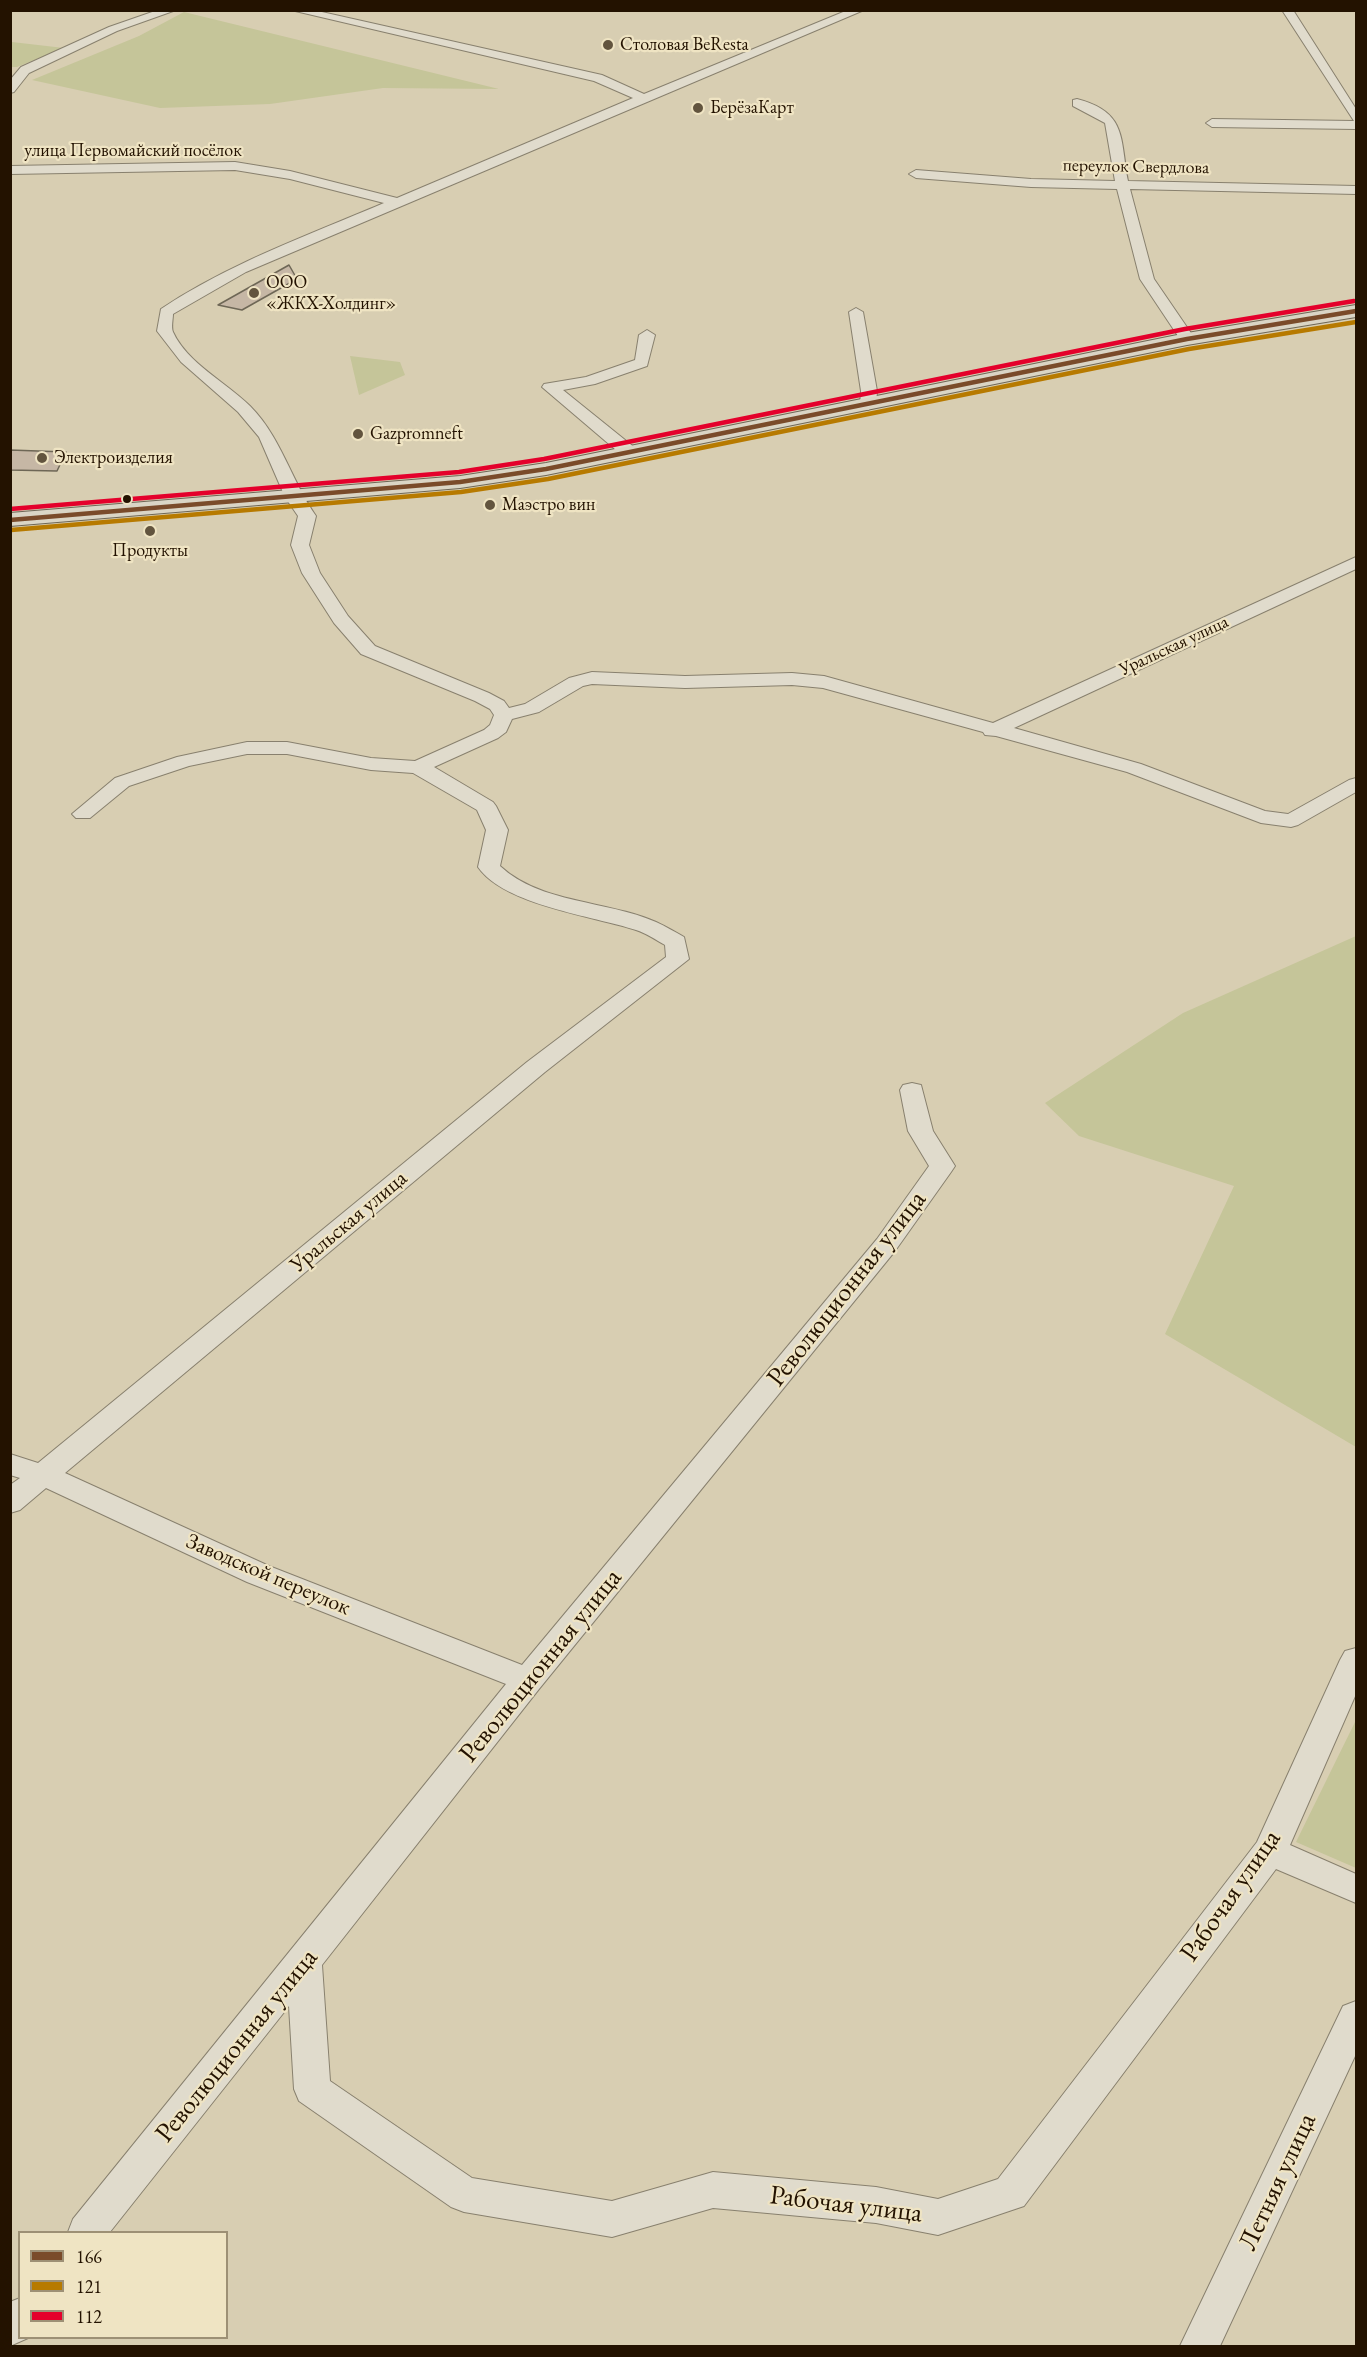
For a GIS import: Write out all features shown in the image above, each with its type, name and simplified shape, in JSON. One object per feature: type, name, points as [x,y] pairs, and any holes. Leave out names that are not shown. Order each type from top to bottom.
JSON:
[{"type":"main road","points":[[10,520],[460,482],[629,452],[868,405],[1187,339],[1356,311]]},
{"type":"street","points":[[10,89],[25,70],[113,29],[171,10]]},
{"type":"street","points":[[296,10],[598,78],[638,94],[639,100]]},
{"type":"street","points":[[504,715],[497,705],[368,650],[341,619],[311,573],[300,545],[307,516],[294,496],[267,436],[244,409],[186,359],[165,331],[166,312],[193,294],[242,269],[396,202],[859,10]]},
{"type":"street","points":[[1287,10],[1356,118]]},
{"type":"street","points":[[1077,104],[1106,116],[1111,122],[1122,184],[1147,279],[1187,339]]},
{"type":"street","points":[[1212,123],[1356,125]]},
{"type":"street","name":"улица Первомайский посёлок","points":[[10,170],[235,166],[290,175],[396,202]]},
{"type":"street","name":"переулок Свердлова","points":[[916,174],[1031,183],[1356,190]]},
{"type":"street","points":[[856,312],[869,390],[868,405]]},
{"type":"street","points":[[629,452],[550,387],[589,381],[642,363],[647,335]]},
{"type":"street","name":"Уральская улица","points":[[992,730],[1356,562]]},
{"type":"street","points":[[504,715],[532,708],[576,682],[592,678],[685,682],[792,679],[824,682],[1134,768],[1261,817],[1291,821],[1356,784]]},
{"type":"street","points":[[83,814],[122,782],[184,760],[247,748],[287,748],[371,764],[417,767],[491,734],[499,728],[504,715]]},
{"type":"street","name":"Уральская улица","points":[[10,1502],[536,1067],[678,959],[676,942],[647,926],[537,895],[506,883],[489,867],[497,830],[486,806],[417,767]]},
{"type":"street","name":"Революционная улица","points":[[88,2231],[528,1680],[886,1245],[942,1166],[930,1153],[915,1119],[912,1090]]},
{"type":"street","name":"Заводской переулок","points":[[10,1464],[43,1475],[258,1574],[528,1680]]},
{"type":"street","name":"Рабочая улица","points":[[304,1963],[312,2089],[464,2194],[612,2219],[713,2190],[876,2205],[938,2217],[1011,2193],[1270,1851],[1356,1660]]},
{"type":"street","points":[[1270,1851],[1356,1889]]},
{"type":"street","name":"Летняя улица","points":[[1200,2346],[1356,2017]]},
{"type":"green space","points":[[184,12],[499,89],[383,88],[270,104],[160,108],[32,80],[139,36]]},
{"type":"green space","points":[[12,42],[64,48],[17,67],[11,67]]},
{"type":"green space","points":[[350,356],[400,362],[405,375],[359,395]]},
{"type":"green space","points":[[1356,936],[1356,1447],[1165,1334],[1234,1186],[1079,1136],[1045,1103],[1183,1013]]},
{"type":"green space","points":[[1356,1720],[1356,1868],[1296,1842]]},
{"type":"building","name":"ООО «ЖКХ-Холдинг»","points":[[289,265],[297,279],[242,310],[218,305]]},
{"type":"building","name":"Электроизделия","points":[[10,450],[66,452],[57,471],[10,470]]},
{"type":"transit line","name":"112","points":[[10,509],[459,472],[544,459],[1185,329],[1354,301]]},
{"type":"transit line","name":"166","points":[[10,520],[460,482],[546,469],[1187,339],[1356,311]]},
{"type":"transit line","name":"121","points":[[11,530],[461,492],[548,479],[1189,349],[1356,322]]},
{"type":"place","name":"Столовая BeResta","points":[[608,45]]},
{"type":"place","name":"БерёзаКарт","points":[[698,108]]},
{"type":"place","name":"ООО «ЖКХ-Холдинг»","points":[[254,293]]},
{"type":"place","name":"Gazpromneft","points":[[358,434]]},
{"type":"place","name":"Электроизделия","points":[[42,458]]},
{"type":"place","name":"Маэстро вин","points":[[490,505]]},
{"type":"place","name":"Продукты","points":[[150,531]]}]
